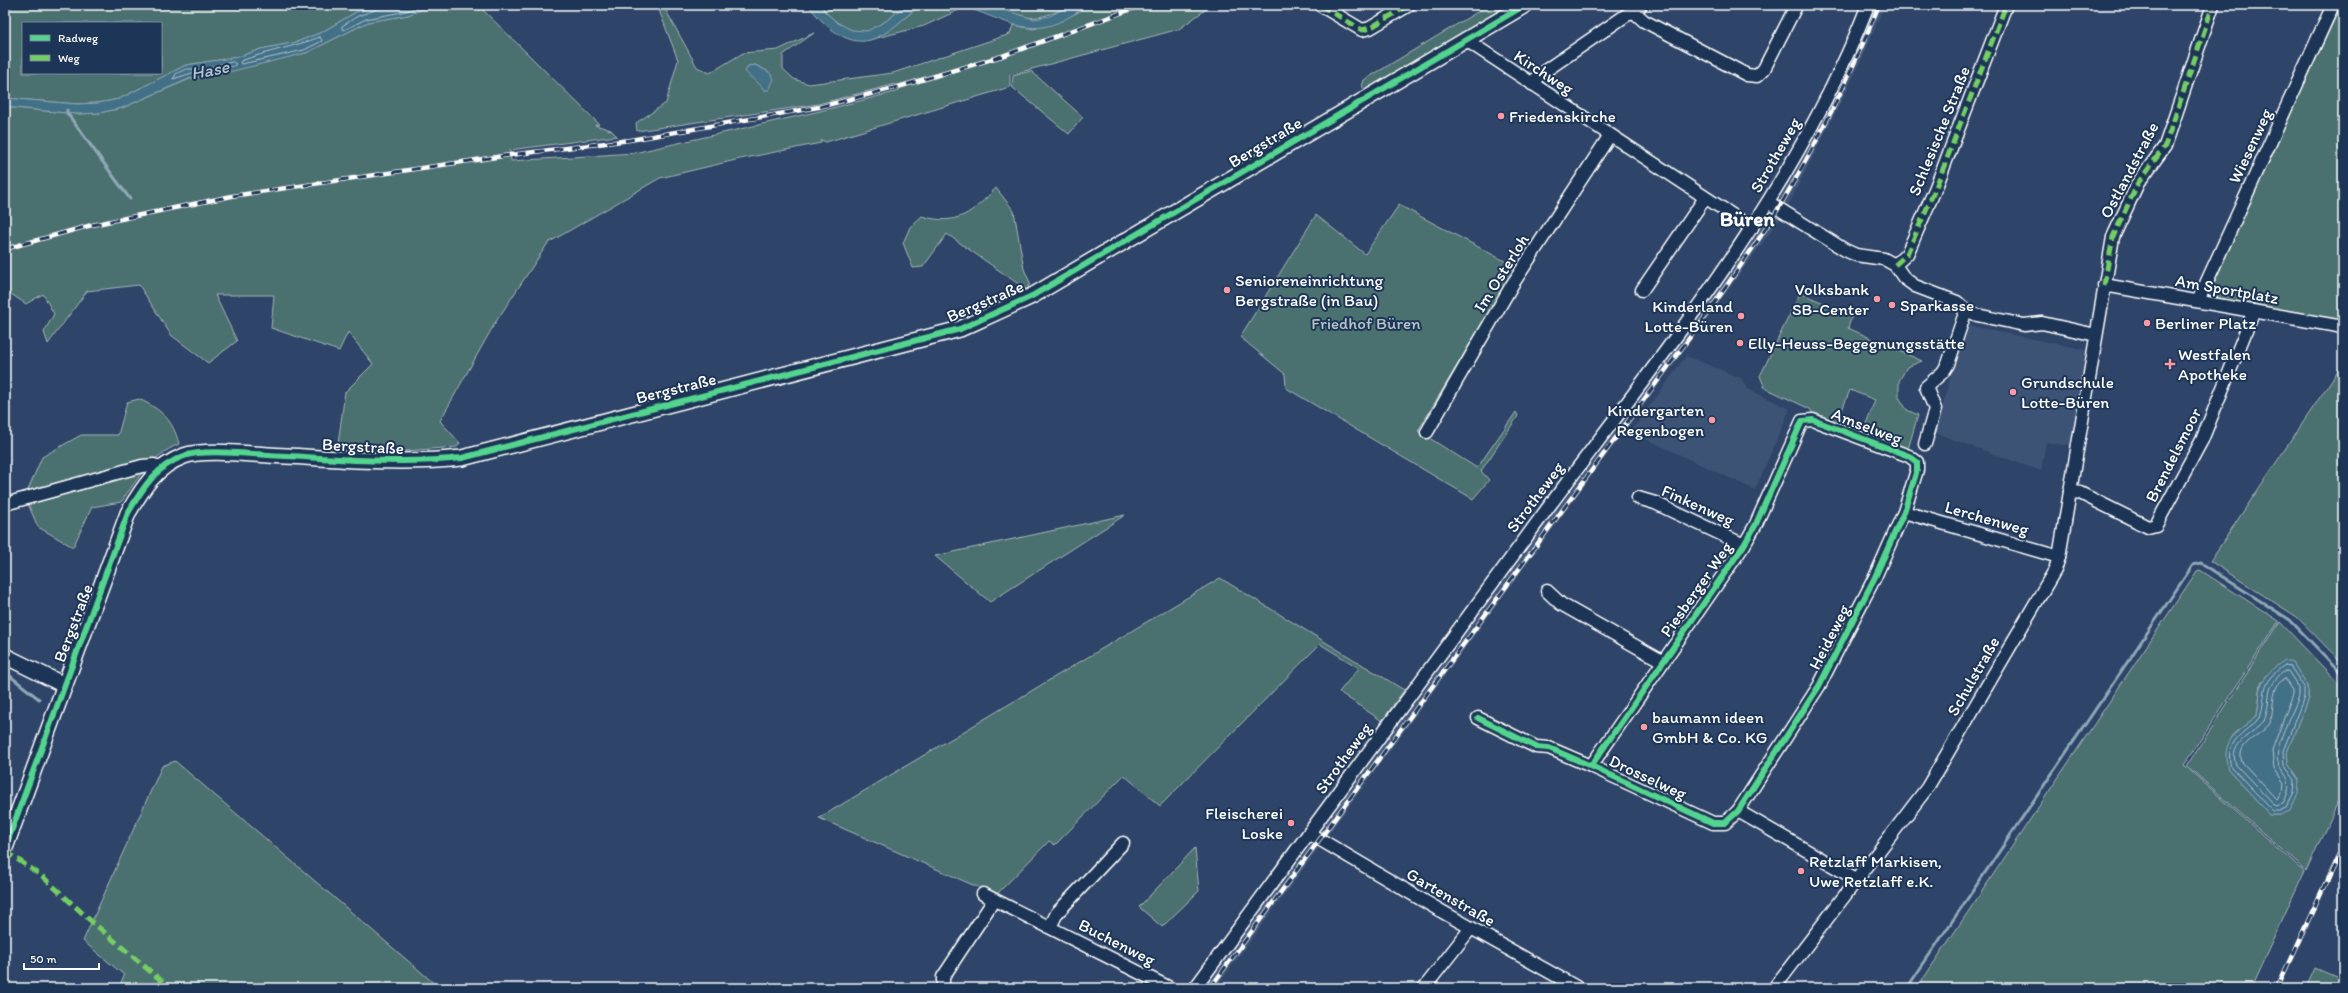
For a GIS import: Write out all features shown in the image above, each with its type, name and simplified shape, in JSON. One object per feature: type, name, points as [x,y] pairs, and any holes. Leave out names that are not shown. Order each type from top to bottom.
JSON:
[{"type":"street","points":[[1320,5],[1362,30],[1370,28],[1409,5]]},
{"type":"street","name":"Bergstraße","points":[[5,848],[128,514],[145,484],[161,468],[184,456],[218,453],[407,462],[462,458],[960,329],[1032,296],[1526,5]]},
{"type":"street","points":[[1532,84],[1539,75],[1637,8],[1644,21],[1747,75],[1757,76],[1764,69],[1795,8],[1794,5]]},
{"type":"street","name":"Strotheweg","points":[[1195,988],[1663,354],[1752,228],[1798,151],[1832,86],[1868,5]]},
{"type":"street","name":"Schlesische Straße","points":[[1895,266],[1907,254],[1936,187],[2006,5]]},
{"type":"street","name":"Ostlandstraße","points":[[2104,285],[2114,237],[2138,184],[2166,146],[2213,5]]},
{"type":"street","name":"Wiesenweg","points":[[2198,301],[2333,5]]},
{"type":"street","name":"Kirchweg","points":[[1466,40],[1752,228]]},
{"type":"street","name":"Im Osterloh","points":[[1427,432],[1512,285],[1610,136]]},
{"type":"street","points":[[1642,290],[1705,198]]},
{"type":"street","points":[[1768,202],[1845,250],[1856,255],[1884,259],[1895,266],[1904,278],[1915,286],[1957,302],[1966,310],[1977,315],[2024,324],[2042,323],[2096,334],[2104,285]]},
{"type":"street","name":"Am Sportplatz","points":[[2104,285],[2343,327]]},
{"type":"street","points":[[1925,444],[1934,409],[1926,387],[1944,372],[1966,310]]},
{"type":"street","name":"Brendelsmoor","points":[[2070,491],[2080,493],[2148,527],[2156,524],[2202,440],[2254,311]]},
{"type":"street","name":"Schulstraße","points":[[1774,988],[1856,879],[1928,788],[2055,570],[2059,557],[2096,334]]},
{"type":"street","name":"Amselweg","points":[[1807,419],[1908,456],[1917,462]]},
{"type":"street","name":"Piesberger Weg","points":[[1591,766],[1662,661],[1744,545],[1770,493],[1798,426],[1807,419]]},
{"type":"street","name":"Heideweg","points":[[1738,811],[1819,686],[1875,577],[1904,512],[1917,470],[1917,462]]},
{"type":"street","points":[[6,502],[142,466],[154,465],[161,468]]},
{"type":"street","name":"Finkenweg","points":[[1638,498],[1655,503],[1744,545]]},
{"type":"street","name":"Lerchenweg","points":[[1904,512],[2059,557]]},
{"type":"street","points":[[1547,591],[1561,604],[1662,661]]},
{"type":"street","points":[[5,656],[64,685]]},
{"type":"street","name":"Drosselweg","points":[[1478,718],[1536,748],[1549,748],[1713,822],[1725,823],[1738,811]]},
{"type":"street","points":[[1738,811],[1856,879]]},
{"type":"street","name":"Gartenstraße","points":[[1309,833],[1471,928],[1578,988]]},
{"type":"street","name":"Buchenweg","points":[[1050,927],[1057,914],[1123,843]]},
{"type":"street","name":"Buchenweg","points":[[983,894],[1170,988]]},
{"type":"street","points":[[943,988],[943,977],[994,900]]},
{"type":"street","points":[[1424,988],[1471,928]]},
{"type":"shaded area","points":[[1873,5],[1885,5],[1858,68],[1787,208],[1780,198],[1781,192],[1803,153]]},
{"type":"shaded area","points":[[1769,216],[1781,218],[1325,839],[1320,832],[1322,826],[1416,695],[1700,314]]},
{"type":"shaded area","name":"Grundschule Lotte-Büren","points":[[1965,325],[2086,350],[2070,446],[2046,442],[2041,471],[1935,433]]},
{"type":"shaded area","name":"Kindergarten Regenbogen","points":[[1686,356],[1741,378],[1748,389],[1790,409],[1755,490],[1631,432]]},
{"type":"shaded area","points":[[1311,845],[1319,848],[1216,988],[1202,988],[1291,867],[1293,868]]},
{"type":"green space","points":[[5,5],[379,5],[356,12],[322,32],[297,42],[261,49],[238,57],[186,65],[119,99],[98,103],[77,104],[5,98]]},
{"type":"green space","points":[[433,5],[478,5],[599,124],[595,125],[611,130],[617,136],[510,150],[511,161],[634,153],[820,111],[899,91],[896,84],[818,104],[637,131],[636,123],[666,103],[678,60],[657,5],[663,5],[697,67],[710,73],[743,53],[778,50],[814,33],[783,55],[783,69],[794,79],[809,84],[893,73],[1010,34],[1013,25],[1034,29],[1077,13],[1087,5],[1212,5],[1179,29],[1010,75],[1010,87],[826,142],[821,140],[821,143],[740,159],[660,178],[548,243],[495,323],[440,421],[460,443],[457,447],[405,451],[338,444],[345,392],[373,364],[348,332],[339,351],[271,328],[274,295],[215,295],[237,341],[208,363],[171,335],[139,285],[87,291],[48,344],[44,332],[54,314],[43,294],[26,304],[5,290],[5,107],[77,114],[99,113],[122,108],[192,78],[306,53],[368,22],[408,15]],"holes":[[[755,65],[769,72],[760,83],[748,66]]]},
{"type":"green space","points":[[821,5],[906,5],[877,27],[860,32],[841,25],[829,16]]},
{"type":"green space","points":[[921,5],[959,5],[965,7],[924,26],[869,40],[893,27]]},
{"type":"green space","points":[[987,5],[1071,5],[1047,15],[1029,17],[1011,14]]},
{"type":"green space","points":[[1489,5],[1517,5],[1367,93],[1362,86],[1364,80]]},
{"type":"green space","points":[[2341,5],[2343,5],[2343,322],[2253,307],[2216,297],[2209,291]]},
{"type":"green space","points":[[1031,71],[1083,117],[1069,134],[1012,87],[1013,76]]},
{"type":"green space","points":[[996,188],[1014,211],[1024,269],[1030,283],[1027,290],[947,234],[923,267],[913,268],[903,243],[910,227],[922,216],[945,220],[964,215],[980,204]]},
{"type":"green space","name":"Friedhof Büren","points":[[1399,205],[1516,267],[1418,431],[1477,468],[1516,412],[1518,416],[1481,471],[1489,480],[1473,499],[1286,388],[1285,374],[1240,337],[1316,215],[1365,254]]},
{"type":"green space","points":[[1800,293],[1852,315],[1848,328],[1922,361],[1907,367],[1899,381],[1899,397],[1907,410],[1918,415],[1908,449],[1863,432],[1875,400],[1850,390],[1837,423],[1814,415],[1810,409],[1765,388],[1760,376]]},
{"type":"green space","points":[[2343,363],[2343,664],[2297,617],[2210,561]]},
{"type":"green space","points":[[139,399],[154,407],[170,422],[179,444],[169,449],[146,468],[121,502],[92,507],[73,547],[38,527],[25,497],[42,457],[81,435],[118,435],[127,402]]},
{"type":"green space","points":[[1125,515],[990,602],[935,556]]},
{"type":"green space","points":[[2200,570],[2279,621],[2184,765],[2304,872],[2251,988],[1917,988],[2197,571]]},
{"type":"green space","points":[[1220,578],[1404,690],[1382,721],[1339,692],[1359,668],[1320,644],[1160,806],[1124,775],[1055,845],[1049,841],[996,895],[819,818]]},
{"type":"green space","points":[[2280,622],[2343,688],[2343,791],[2306,871],[2187,766]],"holes":[[[2292,662],[2308,686],[2308,698],[2287,752],[2288,763],[2299,779],[2280,815],[2270,815],[2228,769],[2232,735],[2257,716],[2261,683]]]},
{"type":"green space","points":[[175,761],[439,988],[119,988],[124,975],[83,941],[162,766]]},
{"type":"green space","points":[[1195,848],[1199,891],[1162,927],[1139,907]]},
{"type":"green space","points":[[2315,968],[2343,980],[2343,988],[2306,988]]},
{"type":"water","name":"Hase","points":[[378,5],[433,5],[408,15],[368,22],[306,53],[233,71],[191,78],[122,108],[99,113],[77,114],[5,107],[5,98],[77,104],[98,103],[119,99],[186,65],[238,57],[261,49],[297,42],[322,32],[356,12]]},
{"type":"water","points":[[808,5],[821,5],[825,12],[838,23],[852,30],[867,31],[886,21],[906,5],[921,5],[884,34],[877,38],[861,41],[852,40],[834,32]]},
{"type":"water","points":[[959,5],[987,5],[1034,19],[1050,16],[1071,5],[1087,5],[1069,17],[1052,25],[1038,28],[1024,27],[1010,23]]},
{"type":"water","points":[[755,65],[769,72],[774,79],[769,90],[764,90],[745,71],[748,66]]},
{"type":"water","points":[[2285,660],[2292,662],[2308,686],[2308,698],[2287,752],[2288,763],[2299,779],[2298,793],[2290,811],[2280,815],[2270,815],[2228,769],[2226,751],[2228,744],[2237,732],[2257,716],[2262,683],[2265,677],[2276,666]]},
{"type":"waterway","points":[[67,110],[67,113],[130,199]]},
{"type":"waterway","points":[[1907,988],[2193,565],[2201,563],[2290,620],[2343,675]]},
{"type":"waterway","points":[[5,672],[39,699]]},
{"type":"railway","points":[[5,249],[92,225],[232,196],[510,155],[630,140],[819,107],[898,87],[1002,56],[1143,5]]},
{"type":"railway","points":[[1210,988],[1707,314],[1752,249],[1778,209],[1820,134],[1857,57],[1879,5]]},
{"type":"railway","points":[[2277,988],[2343,845]]},
{"type":"marked path","points":[[1320,5],[1362,30],[1370,28],[1409,5]]},
{"type":"marked path","points":[[1895,265],[1907,254],[1936,187],[2006,5]]},
{"type":"marked path","points":[[2104,285],[2113,237],[2138,183],[2165,146],[2213,5]]},
{"type":"marked path","points":[[5,851],[42,876],[91,921],[170,988]]},
{"type":"cycle path","points":[[5,848],[128,513],[144,487],[158,472],[174,460],[192,454],[214,452],[390,461],[462,458],[960,329],[1032,296],[1525,5]]},
{"type":"cycle path","points":[[1478,718],[1536,747],[1549,748],[1591,766],[1713,823],[1725,823],[1738,811],[1819,686],[1875,577],[1904,512],[1917,470],[1917,462],[1909,456],[1813,420],[1802,421],[1755,526],[1744,545],[1591,766]]},
{"type":"place","name":"Friedenskirche","points":[[1501,116]]},
{"type":"place","name":"Senioreneinrichtung Bergstraße (in Bau)","points":[[1227,290]]},
{"type":"place","name":"Volksbank SB-Center","points":[[1877,299]]},
{"type":"place","name":"Sparkasse","points":[[1892,305]]},
{"type":"place","name":"Kinderland Lotte-Büren","points":[[1741,316]]},
{"type":"place","name":"Berliner Platz","points":[[2147,323]]},
{"type":"place","name":"Elly-Heuss-Begegnungsstätte","points":[[1740,343]]},
{"type":"place","name":"Westfalen Apotheke","points":[[2170,364]]},
{"type":"place","name":"Grundschule Lotte-Büren","points":[[2013,392]]},
{"type":"place","name":"Kindergarten Regenbogen","points":[[1712,420]]},
{"type":"place","name":"baumann ideen GmbH & Co. KG","points":[[1644,727]]},
{"type":"place","name":"Fleischerei Loske","points":[[1291,823]]},
{"type":"place","name":"Retzlaff Markisen, Uwe Retzlaff e.K.","points":[[1801,871]]},
{"type":"district","name":"Büren","points":[[1747,218]]}]
